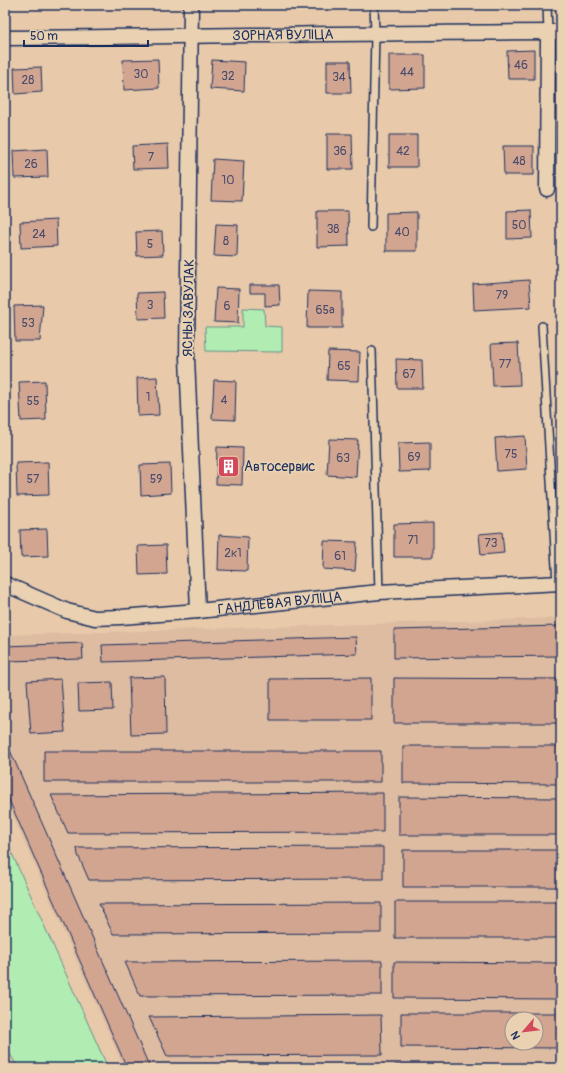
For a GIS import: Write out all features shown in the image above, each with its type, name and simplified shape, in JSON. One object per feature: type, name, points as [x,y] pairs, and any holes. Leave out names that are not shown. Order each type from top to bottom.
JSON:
[{"type":"street","name":"ЯСНЫ ЗАВУЛАК","points":[[191,5],[187,358],[198,611]]},
{"type":"street","name":"ЗОРНАЯ ВУЛІЦА","points":[[5,38],[554,32]]},
{"type":"street","points":[[547,189],[554,32]]},
{"type":"street","name":"ГАНДЛЁВАЯ ВУЛІЦА","points":[[5,584],[67,612],[95,618],[121,618],[198,611],[378,592],[559,584]]},
{"type":"lane","points":[[371,227],[375,33],[374,5]]},
{"type":"lane","points":[[547,5],[554,32]]},
{"type":"lane","points":[[542,326],[559,584]]},
{"type":"lane","points":[[372,351],[378,592]]},
{"type":"shaded area","points":[[561,618],[561,1068],[124,1068],[5,798],[5,635]]},
{"type":"green space","points":[[243,308],[264,309],[265,326],[282,327],[282,352],[206,351],[205,327],[243,327]]},
{"type":"green space","points":[[5,838],[108,1068],[18,1068],[5,1045]]},
{"type":"building","points":[[534,50],[534,79],[508,79],[507,51]]},
{"type":"building","points":[[389,55],[425,55],[425,88],[389,89]]},
{"type":"building","points":[[158,59],[159,88],[124,90],[123,60]]},
{"type":"building","points":[[212,60],[245,62],[244,91],[210,89]]},
{"type":"building","points":[[327,61],[350,61],[351,93],[327,93]]},
{"type":"building","points":[[41,67],[42,92],[15,94],[14,68]]},
{"type":"building","points":[[327,134],[352,134],[353,169],[327,169]]},
{"type":"building","points":[[389,135],[417,135],[417,167],[389,167]]},
{"type":"building","points":[[168,144],[169,168],[133,169],[132,146]]},
{"type":"building","points":[[503,146],[534,146],[534,175],[504,175]]},
{"type":"building","points":[[47,149],[48,177],[14,178],[13,151]]},
{"type":"building","points":[[213,159],[244,161],[242,201],[211,200]]},
{"type":"building","points":[[531,210],[532,238],[507,239],[507,211]]},
{"type":"building","points":[[317,211],[348,211],[349,246],[317,247]]},
{"type":"building","points":[[417,212],[417,251],[386,251],[386,213]]},
{"type":"building","points":[[56,220],[57,246],[21,248],[20,222]]},
{"type":"building","points":[[216,224],[238,225],[237,257],[214,256]]},
{"type":"building","points":[[162,231],[163,255],[137,256],[136,232]]},
{"type":"building","points":[[529,280],[531,307],[474,310],[473,284]]},
{"type":"building","points":[[250,285],[279,285],[280,305],[265,306],[265,293],[250,293]]},
{"type":"building","points":[[216,288],[239,289],[238,323],[214,322]]},
{"type":"building","points":[[308,291],[342,292],[342,328],[307,328]]},
{"type":"building","points":[[163,292],[164,318],[138,319],[137,293]]},
{"type":"building","points":[[43,305],[40,341],[15,341],[14,306]]},
{"type":"building","points":[[518,343],[520,385],[493,386],[491,344]]},
{"type":"building","points":[[328,351],[360,352],[359,381],[327,380]]},
{"type":"building","points":[[396,359],[422,360],[423,388],[397,388]]},
{"type":"building","points":[[157,377],[159,415],[138,416],[137,378]]},
{"type":"building","points":[[214,380],[236,381],[235,420],[212,419]]},
{"type":"building","points":[[45,381],[46,420],[21,421],[19,382]]},
{"type":"building","points":[[525,436],[527,469],[497,471],[495,438]]},
{"type":"building","points":[[329,439],[358,440],[356,477],[327,475]]},
{"type":"building","points":[[430,442],[430,471],[399,472],[398,443]]},
{"type":"building","name":"Автосервис","points":[[217,447],[243,448],[242,485],[216,484]]},
{"type":"building","points":[[48,462],[49,495],[17,496],[16,463]]},
{"type":"building","points":[[170,464],[171,493],[141,495],[140,465]]},
{"type":"building","points":[[433,523],[433,557],[394,557],[394,524]]},
{"type":"building","points":[[47,529],[48,556],[21,557],[20,530]]},
{"type":"building","points":[[502,532],[504,553],[481,555],[479,534]]},
{"type":"building","points":[[219,535],[248,537],[247,571],[218,570]]},
{"type":"building","points":[[324,541],[357,542],[355,571],[323,569]]},
{"type":"building","points":[[166,545],[167,574],[139,575],[138,546]]},
{"type":"building","points":[[561,626],[561,656],[394,658],[394,630]]},
{"type":"building","points":[[356,637],[357,654],[103,662],[102,645]]},
{"type":"building","points":[[82,643],[83,659],[5,661],[5,646]]},
{"type":"building","points":[[165,677],[166,734],[131,735],[129,678]]},
{"type":"building","points":[[371,678],[371,720],[270,720],[270,679]]},
{"type":"building","points":[[394,678],[561,679],[561,723],[394,723]]},
{"type":"building","points":[[61,679],[65,732],[31,734],[27,681]]},
{"type":"building","points":[[112,682],[113,710],[79,711],[78,683]]},
{"type":"building","points":[[5,739],[150,1068],[127,1068],[5,791]]},
{"type":"building","points":[[403,746],[561,746],[561,784],[403,783]]},
{"type":"building","points":[[44,751],[381,751],[381,782],[44,782]]},
{"type":"building","points":[[383,793],[383,832],[68,833],[51,795]]},
{"type":"building","points":[[399,797],[561,798],[561,835],[399,835]]},
{"type":"building","points":[[383,847],[383,879],[89,880],[78,855],[77,848]]},
{"type":"building","points":[[403,850],[561,850],[561,887],[403,887]]},
{"type":"building","points":[[395,902],[561,902],[561,938],[395,938]]},
{"type":"building","points":[[381,903],[381,933],[113,934],[99,904]]},
{"type":"building","points":[[382,961],[382,995],[140,996],[125,962]]},
{"type":"building","points":[[394,962],[561,963],[561,999],[394,998]]},
{"type":"building","points":[[401,1013],[504,1013],[504,1048],[401,1047]]},
{"type":"building","points":[[544,1013],[561,1013],[561,1048],[544,1048]]},
{"type":"building","points":[[381,1015],[382,1055],[167,1056],[149,1017]]},
{"type":"building","points":[[395,1065],[561,1066],[561,1068],[395,1068]]},
{"type":"place","name":"Автосервис","points":[[229,466]]}]
